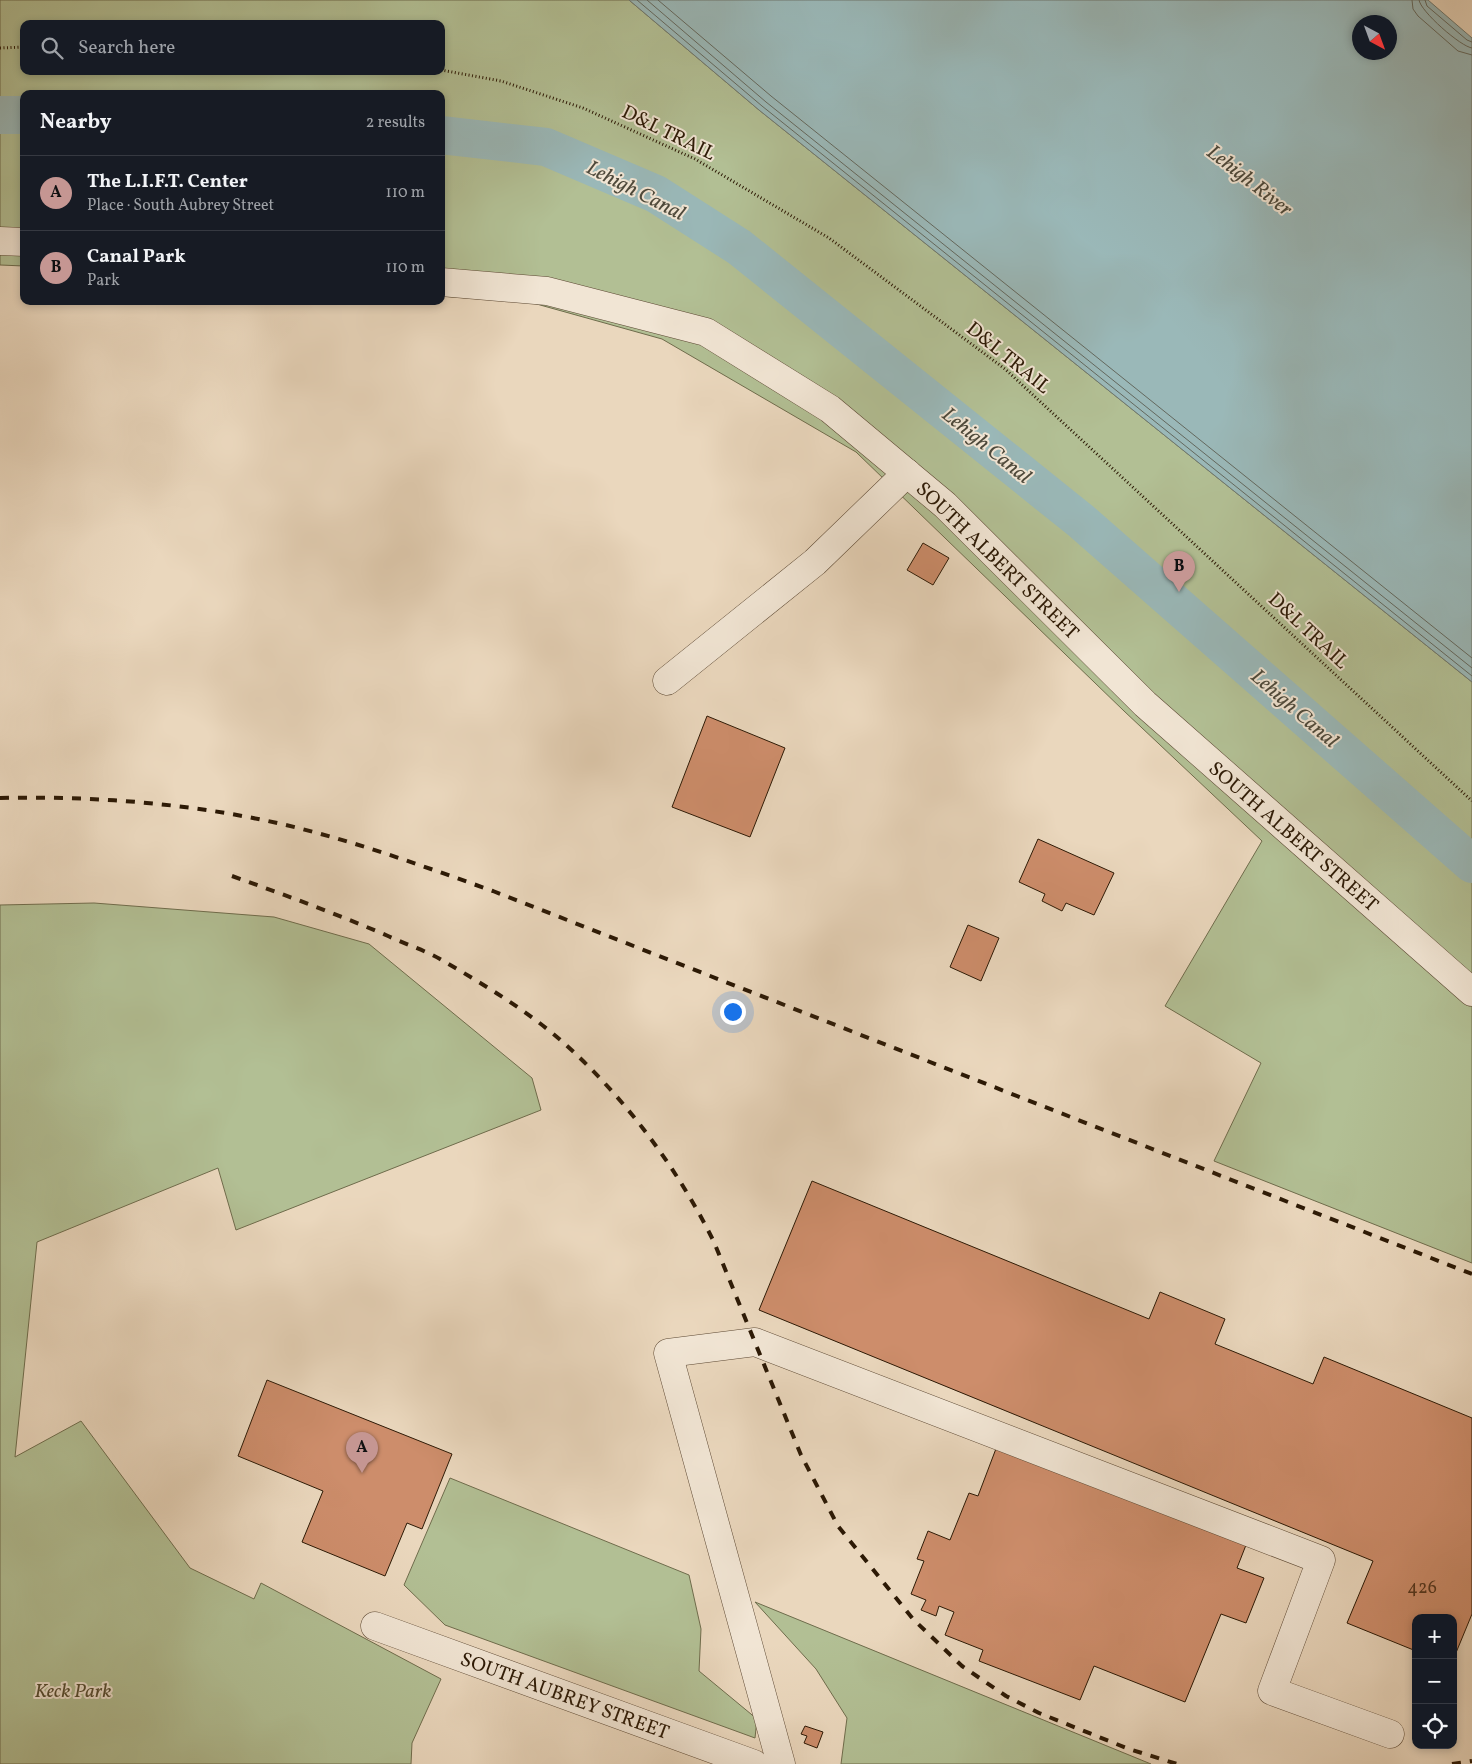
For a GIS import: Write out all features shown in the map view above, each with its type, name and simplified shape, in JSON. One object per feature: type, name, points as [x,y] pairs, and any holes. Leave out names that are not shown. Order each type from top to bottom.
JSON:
[{"type":"street","points":[[0,241],[20,242]]},
{"type":"street","name":"SOUTH ALBERT STREET","points":[[445,282],[547,291],[706,332],[830,409],[945,505],[1145,704],[1472,992]]},
{"type":"street","points":[[667,681],[815,562],[907,473]]},
{"type":"street","points":[[781,1764],[668,1353],[755,1342],[1321,1560],[1272,1691],[1390,1734]]},
{"type":"street","name":"SOUTH AUBREY STREET","points":[[375,1626],[754,1764]]},
{"type":"path","points":[[0,48],[20,47]]},
{"type":"path","name":"D&L TRAIL","points":[[445,71],[501,81],[583,108],[695,159],[829,238],[1005,369],[1472,800]]},
{"type":"green space","points":[[0,0],[629,0],[759,110],[1472,682],[1472,1263],[1214,1161],[1261,1063],[1165,1006],[1262,841],[1124,711],[856,452],[662,339],[533,303],[445,296],[445,90],[20,90],[20,266],[0,265]]},
{"type":"green space","name":"Keck Park","points":[[94,903],[274,917],[369,944],[532,1078],[541,1110],[236,1230],[218,1168],[37,1242],[15,1457],[81,1421],[190,1568],[254,1599],[261,1583],[441,1679],[412,1743],[411,1764],[0,1764],[0,905]]},
{"type":"green space","points":[[450,1478],[689,1575],[701,1629],[699,1671],[757,1719],[755,1738],[445,1625],[404,1585]]},
{"type":"green space","points":[[755,1602],[1151,1764],[841,1764],[847,1718],[816,1669]]},
{"type":"water","name":"Lehigh River","points":[[629,0],[1428,0],[1472,38],[1472,682],[759,110]]},
{"type":"building","points":[[923,543],[949,558],[933,585],[907,570]]},
{"type":"building","points":[[707,716],[785,748],[750,837],[672,807]]},
{"type":"building","points":[[1038,839],[1114,873],[1094,915],[1066,903],[1062,911],[1042,901],[1045,894],[1019,882]]},
{"type":"building","points":[[968,925],[999,938],[981,981],[950,967]]},
{"type":"building","points":[[812,1181],[1149,1319],[1160,1292],[1225,1319],[1215,1344],[1313,1384],[1324,1357],[1472,1418],[1472,1614],[1457,1650],[1457,1614],[1412,1614],[1412,1649],[1347,1623],[1373,1561],[759,1310]]},
{"type":"building","points":[[267,1380],[452,1454],[422,1529],[407,1523],[385,1576],[302,1542],[323,1491],[238,1456]]},
{"type":"building","points":[[997,1446],[1246,1545],[1237,1568],[1264,1578],[1246,1623],[1221,1614],[1185,1702],[1094,1666],[1080,1700],[979,1661],[983,1650],[945,1635],[954,1612],[939,1606],[936,1616],[921,1610],[926,1600],[911,1594],[924,1561],[917,1559],[928,1531],[950,1540],[969,1493],[978,1496]]},
{"type":"building","points":[[805,1726],[823,1732],[817,1748],[804,1743],[807,1736],[801,1734]]},
{"type":"waterway","name":"Lehigh Canal","points":[[0,115],[20,115]]},
{"type":"waterway","name":"Lehigh Canal","points":[[445,135],[546,147],[656,194],[739,247],[1081,521],[1472,864]]},
{"type":"railway","points":[[0,798],[127,801],[222,812],[314,832],[374,850],[493,891],[1472,1274]]},
{"type":"railway","points":[[232,876],[330,912],[434,956],[505,998],[565,1044],[609,1088],[649,1136],[684,1188],[714,1242],[801,1455],[838,1526],[913,1619],[962,1666],[1006,1696],[1039,1713],[1129,1749],[1177,1764]]},
{"type":"railway","points":[[1452,1764],[1472,1761]]},
{"type":"place","name":"Canal Park","points":[[1179,592]]},
{"type":"place","name":"The L.I.F.T. Center","points":[[362,1473]]}]
